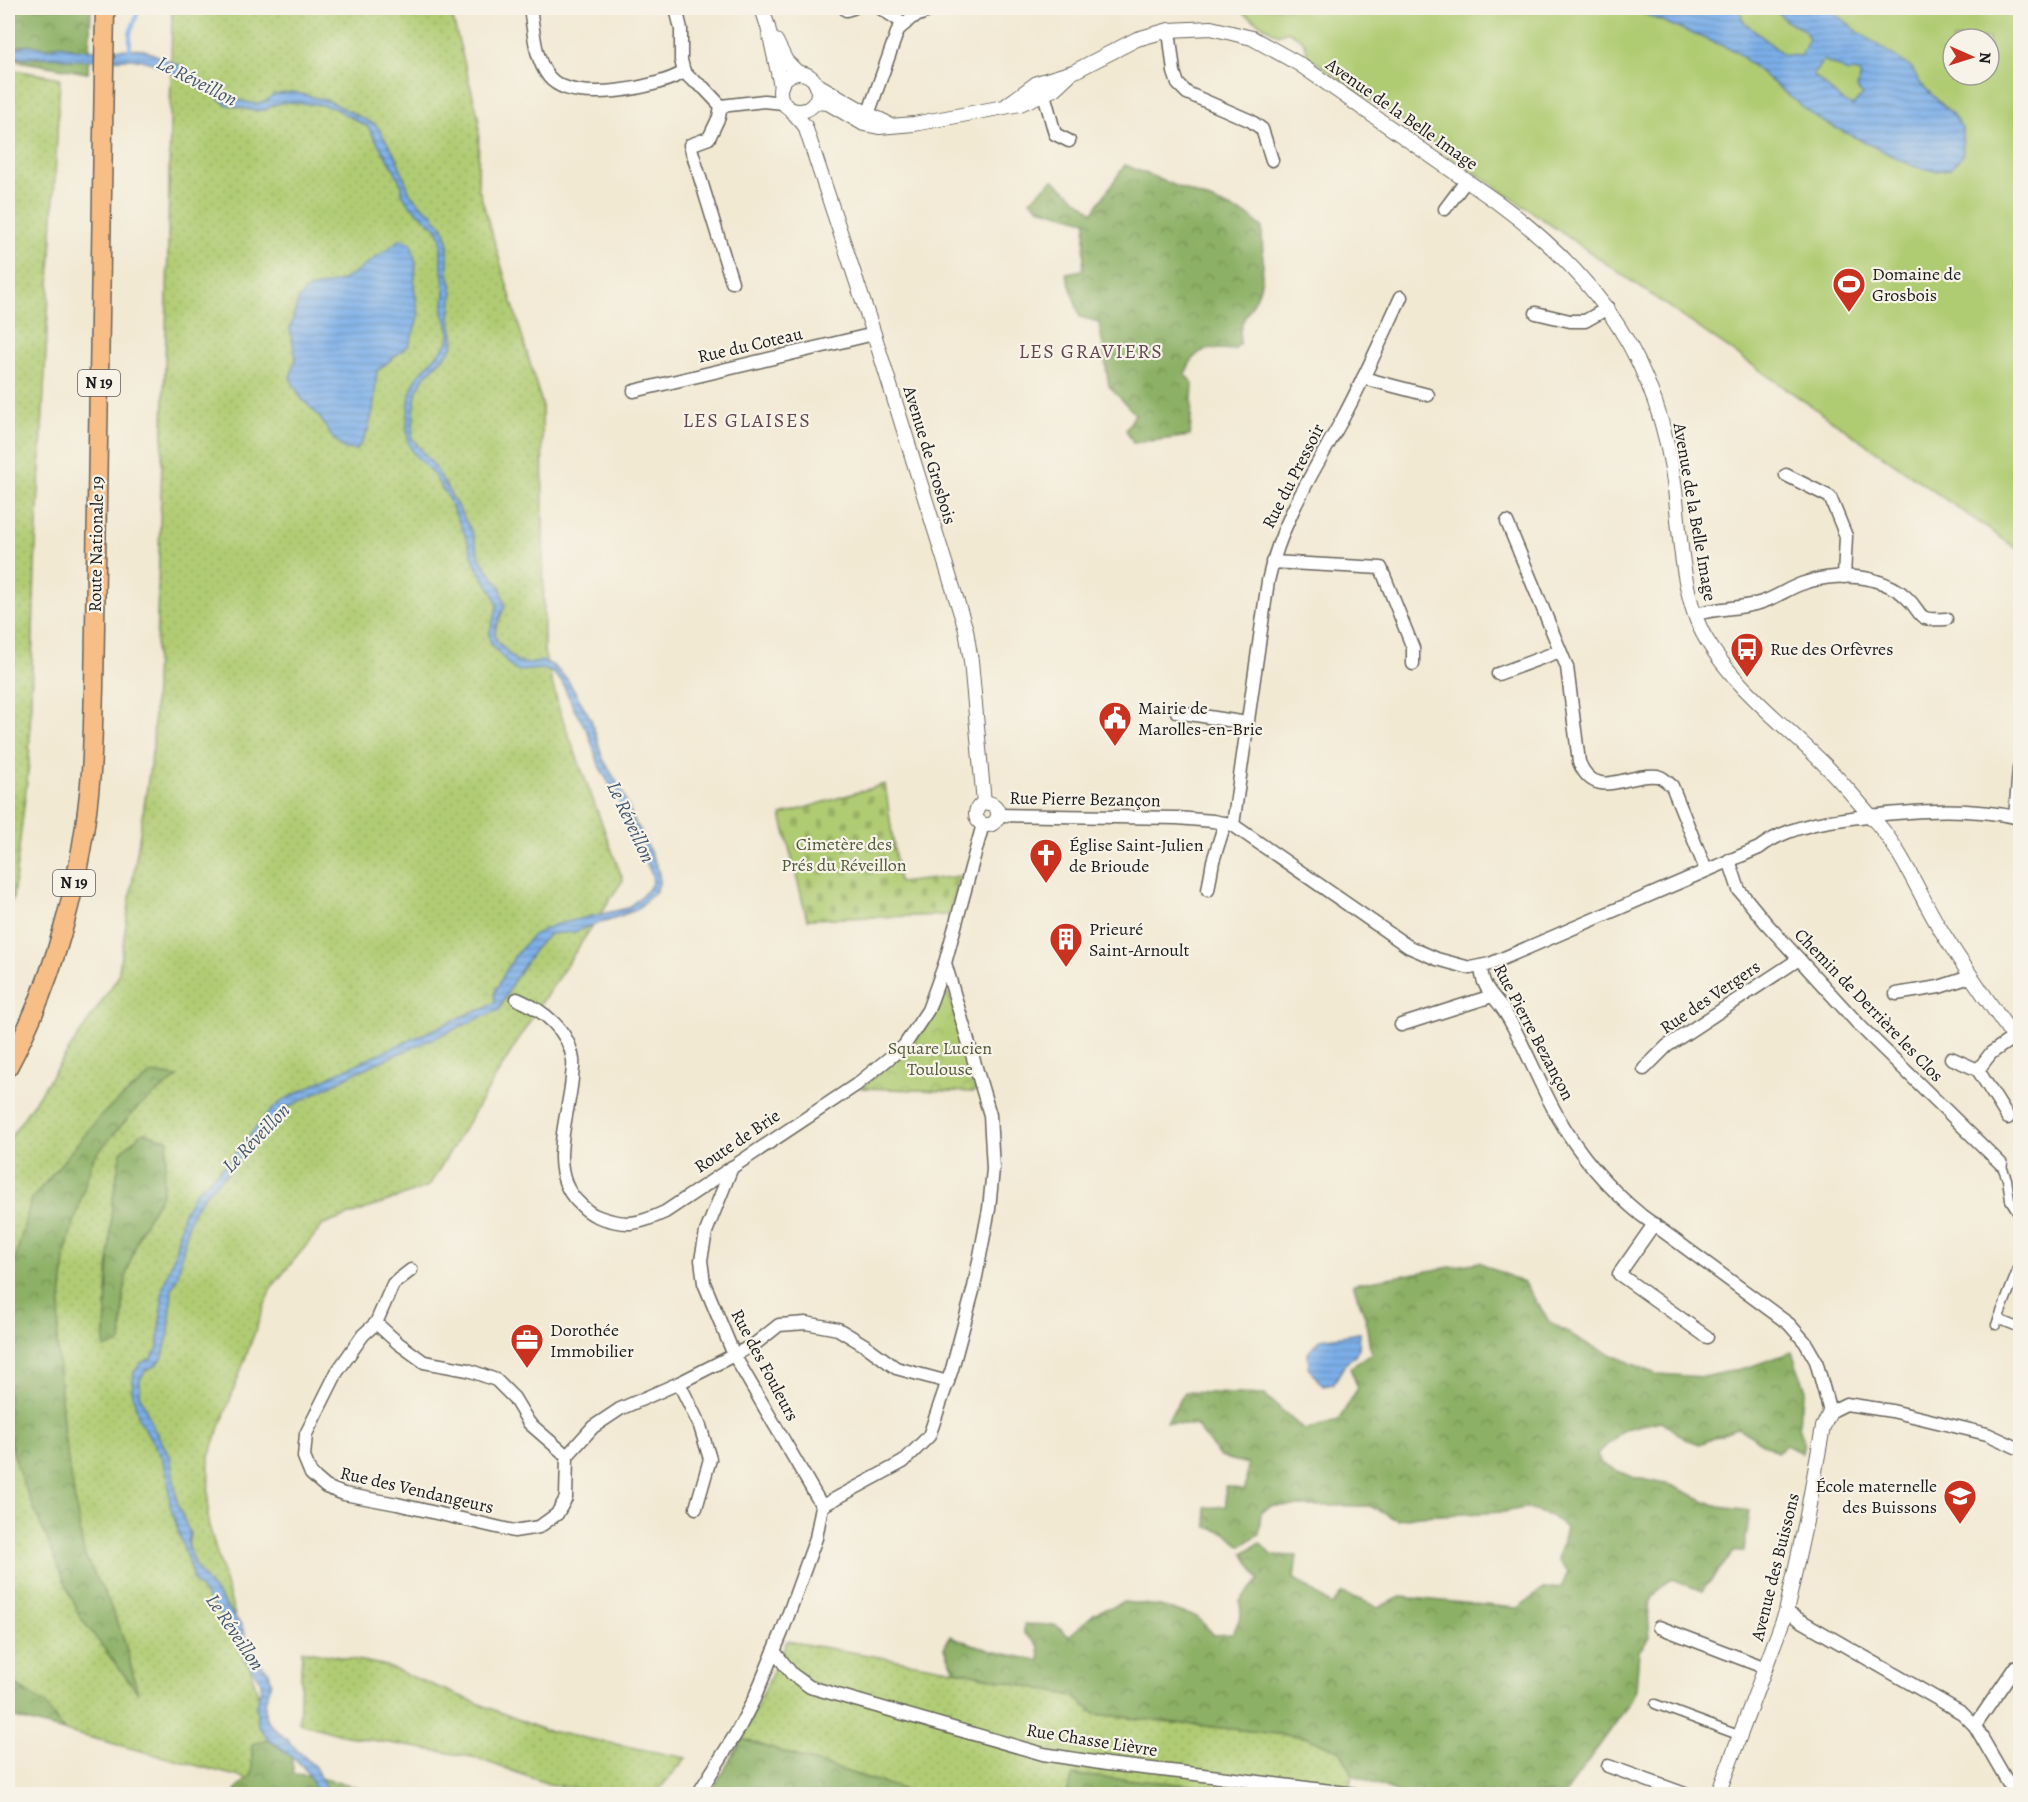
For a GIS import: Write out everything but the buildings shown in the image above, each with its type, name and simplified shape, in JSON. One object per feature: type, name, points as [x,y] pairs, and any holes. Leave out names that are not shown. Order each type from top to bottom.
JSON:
[{"type":"main road","name":"Route Nationale 19","points":[[8,1067],[54,959],[69,908],[79,859],[91,772],[105,13]]},
{"type":"street","points":[[530,8],[538,58],[550,78],[561,87],[574,91],[603,93],[672,79],[684,72]]},
{"type":"street","points":[[676,8],[681,29],[681,60],[684,72],[721,106]]},
{"type":"street","name":"Avenue de Grosbois","points":[[762,8],[784,98],[805,126],[874,334],[966,630],[984,803]]},
{"type":"street","points":[[880,8],[905,24]]},
{"type":"street","points":[[866,119],[898,30],[911,18],[936,8]]},
{"type":"street","name":"Avenue de Grosbois","points":[[768,27],[786,61],[798,73]]},
{"type":"street","name":"Avenue de la Belle Image","points":[[812,105],[828,103],[866,119],[899,126],[983,112],[1020,104],[1040,89],[1054,89],[1073,72],[1137,39],[1169,30],[1211,27],[1252,39],[1299,64],[1525,223],[1555,249],[1590,285],[1608,308],[1643,372],[1667,443],[1685,577],[1704,636],[1721,662],[1748,693],[1824,765],[1888,838],[1970,977],[2018,1038]]},
{"type":"street","points":[[1169,30],[1174,72],[1178,84],[1187,93],[1262,129],[1272,160]]},
{"type":"street","points":[[784,98],[788,77],[798,73],[809,76],[816,84],[818,90],[805,126]]},
{"type":"street","name":"Avenue de la Belle Image","points":[[816,84],[866,119]]},
{"type":"street","points":[[1040,89],[1055,134],[1069,141]]},
{"type":"street","points":[[721,106],[784,98],[800,111],[812,105]]},
{"type":"street","points":[[721,106],[719,117],[709,138],[690,146],[732,282]]},
{"type":"street","points":[[1445,209],[1466,181]]},
{"type":"street","name":"Rue du Pressoir","points":[[1208,890],[1213,861],[1229,824],[1272,561],[1292,510],[1363,378],[1401,297]]},
{"type":"street","points":[[1536,313],[1570,321],[1585,321],[1608,308]]},
{"type":"street","name":"Rue du Coteau","points":[[634,391],[874,334]]},
{"type":"street","points":[[1363,378],[1428,395]]},
{"type":"street","points":[[1786,475],[1830,497],[1846,536],[1844,577]]},
{"type":"street","points":[[1507,522],[1569,676],[1579,762],[1583,772],[1594,782],[1606,784],[1648,776],[1664,778],[1672,786],[1706,870]]},
{"type":"street","points":[[1272,561],[1381,568],[1413,648],[1413,664]]},
{"type":"street","points":[[1696,614],[1762,602],[1820,578],[1844,577],[1873,580],[1907,597],[1920,615],[1931,620],[1946,619]]},
{"type":"street","points":[[1498,675],[1560,651]]},
{"type":"street","points":[[1177,712],[1247,723]]},
{"type":"street","points":[[1481,966],[1759,848],[1769,840],[1802,828],[1841,819],[1920,810],[1959,810],[2018,817],[2019,769]]},
{"type":"street","points":[[984,803],[994,806],[998,815],[993,823],[983,824],[977,818],[977,811],[984,803]]},
{"type":"street","name":"Rue Pierre Bezançon","points":[[998,815],[1177,818],[1229,824],[1409,947],[1461,966],[1470,968],[1481,966],[1482,978],[1492,996],[1505,1012],[1557,1117],[1598,1176],[1618,1196],[1654,1224],[1789,1324],[1805,1342],[1815,1361],[1830,1412]]},
{"type":"street","name":"Route de Brie","points":[[517,999],[534,1006],[552,1020],[566,1040],[573,1060],[571,1089],[561,1147],[563,1174],[571,1195],[590,1214],[617,1223],[644,1222],[665,1212],[856,1085],[904,1046],[928,1010],[945,963],[983,824]]},
{"type":"street","name":"Chemin de Derrière les Clos","points":[[1729,860],[1739,890],[1799,959],[1861,1027],[2001,1164]]},
{"type":"street","name":"Rue des Vergers","points":[[1644,1069],[1667,1046],[1799,959]]},
{"type":"street","points":[[698,1794],[737,1732],[774,1651],[816,1538],[822,1506],[903,1462],[929,1436],[948,1382],[974,1287],[989,1209],[993,1169],[990,1115],[945,963]]},
{"type":"street","points":[[1896,994],[1939,987],[1970,977]]},
{"type":"street","points":[[1401,1024],[1492,996]]},
{"type":"street","points":[[1978,1070],[1991,1053],[2018,1038]]},
{"type":"street","points":[[1951,1058],[1978,1070],[2008,1118]]},
{"type":"street","points":[[2001,1164],[2007,1179],[2010,1200],[2020,1216]]},
{"type":"street","name":"Rue des Fouleurs","points":[[732,1167],[706,1232],[701,1260],[704,1283],[734,1355],[822,1506]]},
{"type":"street","points":[[1654,1224],[1619,1274],[1707,1337]]},
{"type":"street","points":[[2020,1263],[1997,1322],[2020,1328]]},
{"type":"street","name":"Rue des Vendangeurs","points":[[411,1270],[393,1284],[376,1323],[363,1335],[337,1372],[306,1434],[304,1457],[311,1474],[326,1487],[344,1494],[514,1531],[539,1527],[557,1514],[566,1498],[567,1456]]},
{"type":"street","points":[[376,1323],[424,1362],[468,1370],[496,1380],[514,1398],[529,1423],[567,1456],[593,1427],[620,1408],[679,1383],[734,1355],[755,1344],[779,1325],[807,1323],[838,1329],[896,1368],[948,1382]]},
{"type":"street","points":[[679,1383],[700,1426],[710,1459],[696,1509]]},
{"type":"street","points":[[1830,1412],[1846,1404],[1892,1411],[1987,1434],[2020,1449]]},
{"type":"street","name":"Avenue des Buissons","points":[[1718,1794],[1786,1612],[1823,1427],[1830,1412]]},
{"type":"street","points":[[1786,1612],[1962,1713],[1975,1726],[2008,1783],[2020,1793]]},
{"type":"street","points":[[1659,1627],[1766,1668]]},
{"type":"street","name":"Rue Chasse Lièvre","points":[[774,1651],[792,1674],[810,1687],[1043,1754],[1355,1794]]},
{"type":"street","points":[[1975,1726],[2015,1667],[2020,1669]]},
{"type":"street","points":[[1655,1704],[1741,1736]]},
{"type":"street","points":[[1608,1766],[1685,1794]]},
{"type":"green space","points":[[8,8],[91,8],[88,73],[8,59]]},
{"type":"green space","points":[[172,8],[450,8],[479,119],[478,186],[542,404],[544,652],[560,712],[623,880],[536,1011],[429,1186],[323,1225],[271,1288],[209,1457],[208,1522],[285,1789],[8,1716],[8,1141],[118,977],[153,747],[167,300]]},
{"type":"green space","name":"Domaine de Grosbois","points":[[1235,8],[2020,8],[2020,551],[1306,55],[1307,50],[1304,43],[1287,31],[1278,35]]},
{"type":"green space","points":[[8,69],[60,78],[35,567],[29,764],[13,898],[8,910]]},
{"type":"green space","points":[[1125,165],[1249,216],[1262,227],[1262,280],[1258,295],[1241,326],[1240,343],[1234,350],[1210,349],[1198,354],[1185,375],[1193,383],[1190,436],[1133,443],[1126,430],[1135,414],[1109,386],[1099,322],[1080,317],[1066,273],[1083,270],[1086,221],[1039,208],[1030,200],[1053,180],[1093,212]]},
{"type":"green space","name":"Cimetère des Prés du Réveillon","points":[[885,784],[899,883],[961,876],[948,915],[807,919],[781,815]]},
{"type":"green space","name":"Square Lucien Toulouse","points":[[948,993],[978,1087],[974,1092],[861,1088],[912,1046]]},
{"type":"green space","points":[[152,1073],[178,1077],[137,1108],[93,1158],[66,1250],[57,1342],[64,1436],[84,1554],[108,1600],[125,1643],[138,1693],[80,1617],[21,1478],[8,1435],[8,1286],[31,1200],[102,1114]]},
{"type":"green space","points":[[143,1132],[168,1140],[162,1194],[140,1232],[127,1272],[121,1343],[104,1348],[112,1204],[121,1152]]},
{"type":"green space","points":[[1479,1262],[1524,1283],[1550,1322],[1589,1345],[1656,1374],[1704,1377],[1749,1367],[1792,1352],[1806,1390],[1800,1411],[1799,1426],[1804,1441],[1802,1453],[1786,1445],[1777,1452],[1738,1428],[1700,1444],[1685,1439],[1661,1421],[1625,1429],[1597,1454],[1601,1464],[1632,1477],[1671,1485],[1719,1507],[1750,1511],[1744,1551],[1734,1552],[1702,1591],[1672,1579],[1663,1585],[1653,1597],[1649,1611],[1650,1637],[1639,1651],[1636,1690],[1629,1704],[1565,1794],[1400,1794],[1352,1775],[1341,1751],[1305,1737],[1095,1714],[1073,1696],[955,1670],[944,1648],[950,1636],[992,1651],[1040,1661],[1039,1646],[1024,1633],[1024,1624],[1055,1625],[1069,1636],[1095,1613],[1124,1602],[1160,1606],[1197,1617],[1214,1635],[1233,1634],[1241,1615],[1240,1601],[1259,1580],[1243,1553],[1260,1543],[1271,1555],[1297,1556],[1294,1578],[1332,1605],[1342,1593],[1379,1607],[1401,1597],[1517,1608],[1544,1589],[1561,1587],[1568,1572],[1558,1560],[1566,1528],[1551,1516],[1525,1508],[1504,1512],[1418,1516],[1397,1520],[1370,1506],[1271,1506],[1261,1511],[1259,1534],[1241,1546],[1226,1533],[1207,1527],[1205,1508],[1226,1506],[1225,1486],[1245,1490],[1248,1464],[1220,1457],[1197,1426],[1166,1422],[1185,1392],[1265,1395],[1304,1430],[1338,1421],[1358,1388],[1350,1368],[1371,1354],[1365,1316],[1353,1284]]},
{"type":"green space","points":[[787,1641],[955,1670],[1073,1696],[1095,1714],[1305,1737],[1341,1751],[1352,1775],[1348,1794],[1295,1794],[1074,1775],[1067,1794],[918,1794],[742,1739]]},
{"type":"green space","points":[[302,1650],[383,1665],[544,1730],[686,1758],[655,1794],[612,1794],[549,1784],[473,1757],[342,1735],[299,1723]]},
{"type":"green space","points":[[8,1680],[45,1704],[64,1731],[8,1716]]},
{"type":"green space","points":[[742,1739],[918,1794],[710,1794]]},
{"type":"green space","points":[[268,1740],[291,1756],[294,1774],[309,1775],[356,1787],[358,1794],[241,1794],[235,1790],[252,1775],[252,1744]]},
{"type":"green space","points":[[1073,1775],[1295,1794],[1067,1794]]},
{"type":"water","points":[[1630,8],[1742,8],[1743,21],[1784,55],[1801,56],[1809,39],[1804,30],[1786,21],[1774,8],[1830,8],[1857,31],[1912,68],[1920,83],[1953,115],[1962,128],[1963,155],[1950,169],[1936,171],[1913,166],[1822,121],[1735,51]],"holes":[[[1824,60],[1848,72],[1855,71],[1861,76],[1857,88],[1862,95],[1853,106],[1837,96],[1813,75]]]},
{"type":"water","name":"Le Réveillon","points":[[30,45],[49,49],[60,45],[77,50],[142,49],[183,67],[216,90],[237,100],[255,104],[266,101],[273,95],[293,92],[329,101],[376,125],[396,156],[410,193],[425,209],[433,213],[442,225],[448,240],[448,273],[453,292],[450,318],[454,342],[450,351],[425,376],[416,392],[412,438],[435,467],[472,532],[480,558],[501,588],[505,606],[496,627],[497,641],[516,661],[529,664],[542,661],[552,665],[567,679],[591,719],[603,759],[622,791],[635,824],[658,869],[660,881],[656,891],[636,910],[574,932],[550,934],[537,946],[513,982],[499,1010],[361,1070],[285,1109],[228,1173],[213,1186],[197,1205],[189,1221],[178,1275],[172,1290],[169,1333],[162,1359],[155,1366],[146,1370],[140,1379],[140,1395],[154,1429],[170,1456],[178,1505],[190,1534],[188,1545],[197,1569],[241,1625],[257,1661],[269,1672],[271,1682],[265,1703],[267,1721],[315,1767],[328,1794],[317,1794],[303,1767],[279,1746],[268,1740],[258,1725],[256,1704],[261,1681],[244,1659],[232,1629],[194,1581],[170,1505],[168,1477],[162,1458],[139,1419],[132,1391],[134,1372],[141,1363],[152,1358],[158,1348],[163,1287],[175,1253],[183,1214],[195,1193],[228,1162],[266,1115],[282,1101],[337,1073],[470,1013],[486,1008],[495,1002],[494,994],[504,974],[515,956],[533,935],[554,925],[628,908],[648,890],[653,882],[652,875],[616,795],[600,768],[588,732],[574,709],[562,682],[553,673],[543,669],[518,671],[513,669],[491,644],[489,634],[497,604],[493,593],[476,566],[467,539],[446,494],[433,474],[413,453],[408,441],[410,394],[417,377],[446,345],[450,337],[448,324],[443,314],[445,293],[441,238],[437,229],[408,203],[394,169],[368,127],[336,109],[323,105],[286,102],[273,105],[265,110],[254,111],[226,104],[212,94],[153,63],[138,59],[8,58],[8,49]]},
{"type":"water","points":[[401,239],[411,243],[416,264],[414,286],[419,316],[409,345],[377,371],[370,423],[362,442],[356,450],[345,449],[332,437],[318,415],[301,398],[290,378],[296,358],[290,329],[298,301],[306,290],[341,281]]},
{"type":"water","points":[[1360,1333],[1359,1348],[1355,1356],[1347,1361],[1333,1384],[1323,1386],[1309,1369],[1308,1353],[1321,1339]]},
{"type":"waterway","points":[[130,53],[130,33],[138,12],[137,8]]},
{"type":"place","name":"Domaine de Grosbois","points":[[1849,313]]},
{"type":"place","name":"Rue des Orfèvres","points":[[1747,678]]},
{"type":"place","name":"Mairie de Marolles-en-Brie","points":[[1115,747]]},
{"type":"place","name":"Église Saint-Julien de Brioude","points":[[1046,884]]},
{"type":"place","name":"Prieuré Saint-Arnoult","points":[[1066,968]]},
{"type":"place","name":"Dorothée Immobilier","points":[[527,1369]]},
{"type":"place","name":"École maternelle des Buissons","points":[[1960,1525]]},
{"type":"district","name":"LES GRAVIERS","points":[[1091,351]]},
{"type":"district","name":"LES GLAISES","points":[[747,420]]}]
